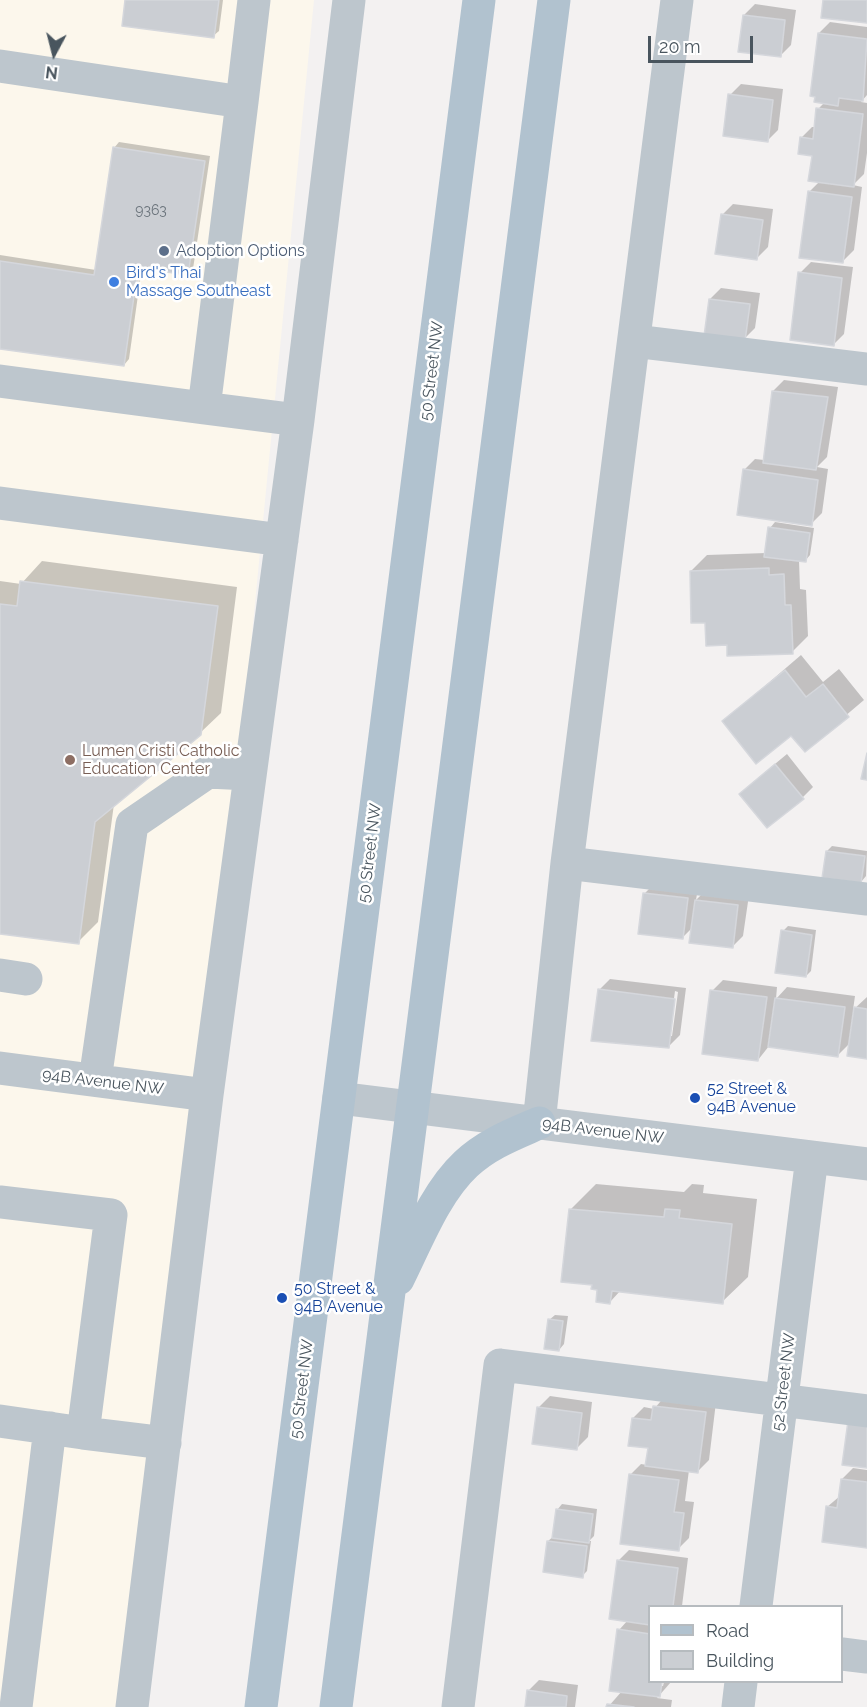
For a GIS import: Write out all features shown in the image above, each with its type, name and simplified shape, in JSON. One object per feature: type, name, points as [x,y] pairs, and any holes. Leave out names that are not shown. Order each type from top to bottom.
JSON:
[{"type":"main road","name":"50 Street NW","points":[[261,1707],[479,0]]},
{"type":"main road","points":[[336,1707],[554,0]]},
{"type":"main road","points":[[387,1302],[437,1202],[465,1165],[500,1141],[539,1123]]},
{"type":"street","points":[[204,408],[255,0]]},
{"type":"street","points":[[132,1707],[207,1095],[298,420],[349,0]]},
{"type":"street","points":[[539,1123],[567,863],[677,0]]},
{"type":"street","points":[[0,66],[242,102]]},
{"type":"street","points":[[634,341],[867,369]]},
{"type":"street","points":[[0,381],[298,420]]},
{"type":"street","points":[[0,503],[282,540]]},
{"type":"street","points":[[95,1080],[132,824],[208,772],[249,774]]},
{"type":"street","points":[[567,863],[867,899]]},
{"type":"street","name":"94B Avenue NW","points":[[0,1068],[207,1095]]},
{"type":"street","name":"94B Avenue NW","points":[[339,1098],[867,1164]]},
{"type":"street","name":"52 Street NW","points":[[756,1605],[812,1157]]},
{"type":"street","points":[[0,1202],[111,1215],[83,1433]]},
{"type":"street","points":[[458,1707],[500,1365],[867,1411]]},
{"type":"street","points":[[0,1421],[165,1443]]},
{"type":"street","points":[[16,1707],[50,1428]]},
{"type":"street","points":[[843,1654],[867,1657]]},
{"type":"street","points":[[738,1707],[741,1683]]},
{"type":"shaded area","points":[[0,0],[314,0],[147,1707],[0,1707]]},
{"type":"building","points":[[125,0],[219,0],[214,38],[122,26]]},
{"type":"building","points":[[823,0],[867,0],[867,23],[821,18]]},
{"type":"building","points":[[743,15],[785,20],[781,57],[738,52]]},
{"type":"building","points":[[818,33],[867,39],[863,101],[839,98],[838,106],[814,102],[815,97],[810,96]]},
{"type":"building","points":[[728,94],[773,100],[768,142],[723,136]]},
{"type":"building","points":[[816,108],[863,114],[854,187],[808,181],[812,156],[798,154],[800,137],[813,139]]},
{"type":"building","points":[[113,147],[205,161],[188,275],[138,268],[124,366],[0,349],[0,261],[94,275]]},
{"type":"building","points":[[808,191],[852,197],[843,263],[799,258]]},
{"type":"building","points":[[721,214],[763,220],[757,260],[715,254]]},
{"type":"building","points":[[798,272],[842,278],[834,346],[790,340]]},
{"type":"building","points":[[709,299],[750,304],[745,341],[704,336]]},
{"type":"building","points":[[772,391],[828,397],[816,470],[763,463]]},
{"type":"building","points":[[743,469],[818,480],[812,526],[737,515]]},
{"type":"building","points":[[768,527],[810,533],[806,562],[764,557]]},
{"type":"building","points":[[769,568],[769,575],[784,574],[785,605],[791,605],[793,654],[727,656],[727,645],[706,646],[705,623],[691,623],[690,571]]},
{"type":"building","points":[[20,581],[218,606],[201,735],[95,822],[79,944],[0,934],[0,604],[17,606]]},
{"type":"building","points":[[785,670],[806,697],[823,684],[849,717],[805,752],[791,736],[756,764],[722,721]]},
{"type":"building","points":[[867,753],[867,780],[861,779]]},
{"type":"building","points":[[775,764],[804,799],[767,828],[739,794]]},
{"type":"building","points":[[826,851],[865,856],[861,883],[822,878]]},
{"type":"building","points":[[643,893],[688,898],[683,939],[638,934]]},
{"type":"building","points":[[695,900],[738,905],[733,948],[689,943]]},
{"type":"building","points":[[781,930],[812,935],[806,977],[775,973]]},
{"type":"building","points":[[598,989],[675,999],[669,1048],[591,1041]]},
{"type":"building","points":[[710,990],[767,997],[758,1061],[702,1054]]},
{"type":"building","points":[[775,998],[845,1007],[838,1057],[768,1047]]},
{"type":"building","points":[[854,1007],[867,1009],[867,1059],[847,1056]]},
{"type":"building","points":[[569,1209],[664,1217],[665,1209],[680,1210],[679,1218],[732,1224],[723,1304],[612,1291],[610,1304],[596,1302],[597,1290],[591,1289],[592,1285],[561,1282]]},
{"type":"building","points":[[548,1319],[563,1321],[559,1351],[544,1349]]},
{"type":"building","points":[[653,1406],[706,1412],[698,1473],[645,1466],[648,1448],[628,1446],[632,1418],[651,1420]]},
{"type":"building","points":[[537,1407],[582,1413],[577,1450],[532,1444]]},
{"type":"building","points":[[848,1421],[867,1423],[867,1468],[842,1465]]},
{"type":"building","points":[[629,1474],[679,1480],[674,1512],[684,1513],[679,1551],[620,1544]]},
{"type":"building","points":[[841,1479],[867,1482],[867,1548],[822,1542],[826,1506],[837,1508]]},
{"type":"building","points":[[556,1509],[593,1514],[589,1543],[552,1538]]},
{"type":"building","points":[[547,1541],[587,1546],[583,1578],[543,1572]]},
{"type":"building","points":[[617,1560],[678,1568],[673,1605],[648,1605],[648,1625],[609,1619]]},
{"type":"building","points":[[617,1629],[648,1634],[648,1683],[662,1683],[660,1697],[609,1691]]},
{"type":"building","points":[[527,1690],[567,1696],[566,1707],[525,1707]]},
{"type":"building","points":[[607,1704],[634,1707],[606,1707]]},
{"type":"place","name":"Adoption Options","points":[[164,251]]},
{"type":"place","name":"Bird's Thai Massage Southeast","points":[[114,282]]},
{"type":"place","name":"Lumen Cristi Catholic Education Center","points":[[70,760]]},
{"type":"place","name":"52 Street & 94B Avenue","points":[[695,1098]]},
{"type":"place","name":"50 Street & 94B Avenue","points":[[282,1298]]}]
